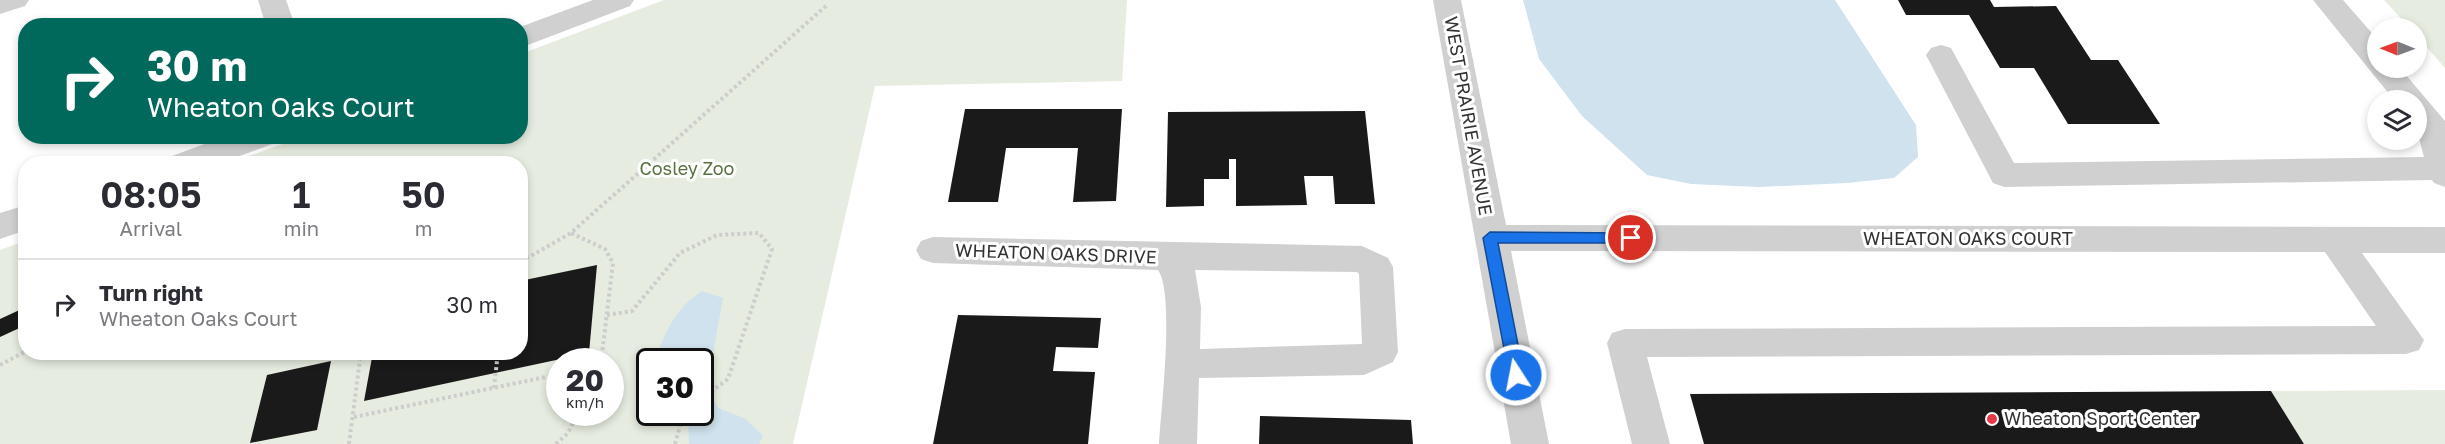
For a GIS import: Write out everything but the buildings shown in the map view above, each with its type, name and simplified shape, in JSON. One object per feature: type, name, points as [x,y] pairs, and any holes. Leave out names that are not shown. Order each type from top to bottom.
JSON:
[{"type":"street","points":[[0,5],[15,0]]},
{"type":"street","points":[[272,0],[278,18]]},
{"type":"street","points":[[528,35],[620,0]]},
{"type":"street","name":"WEST PRAIRIE AVENUE","points":[[1447,0],[1530,444]]},
{"type":"street","points":[[2327,0],[2367,47]]},
{"type":"street","points":[[1941,55],[2004,175],[2444,171],[2432,125],[2427,119]]},
{"type":"street","points":[[2392,78],[2403,90]]},
{"type":"street","points":[[205,156],[239,144]]},
{"type":"street","points":[[0,226],[18,220]]},
{"type":"street","name":"WHEATON OAKS COURT","points":[[1490,238],[2445,240]]},
{"type":"street","points":[[1651,444],[1625,343],[2406,340],[2334,240]]},
{"type":"street","name":"WHEATON OAKS DRIVE","points":[[933,250],[1167,257],[1179,273],[1184,306],[1178,444]]},
{"type":"street","points":[[1167,257],[1362,259],[1376,267],[1380,352],[1364,360],[1181,364]]},
{"type":"path","points":[[528,257],[571,233],[826,6]]},
{"type":"path","points":[[571,233],[605,249],[613,263],[603,348]]},
{"type":"path","points":[[607,315],[632,311],[680,254],[717,235],[759,233],[772,249],[728,379],[714,390]]},
{"type":"path","points":[[0,364],[18,355]]},
{"type":"path","points":[[349,444],[361,360]]},
{"type":"path","points":[[494,388],[497,360]]},
{"type":"path","points":[[354,417],[546,377]]},
{"type":"path","points":[[556,444],[568,433],[571,426]]},
{"type":"path","points":[[675,444],[680,426]]},
{"type":"green space","name":"Cosley Zoo","points":[[664,0],[1127,0],[1122,81],[875,86],[793,444],[0,444],[0,250],[18,244],[18,360],[528,360],[528,156],[249,156],[283,144],[528,144],[528,51]]},
{"type":"green space","points":[[2384,0],[2445,0],[2445,68],[2427,47],[2427,18],[2401,18]]},
{"type":"green space","points":[[2445,390],[2445,444],[2304,444],[2271,391]]},
{"type":"water","points":[[1523,0],[1835,0],[1916,125],[1918,157],[1894,178],[1847,183],[1759,187],[1691,184],[1647,175],[1582,116],[1539,59]]},
{"type":"water","points":[[702,291],[723,298],[714,348],[660,348],[679,311]]},
{"type":"water","points":[[714,400],[718,408],[746,419],[763,436],[759,444],[689,444],[688,426],[714,426]]},
{"type":"place","name":"Wheaton Sport Center","points":[[1992,419]]},
{"type":"route","points":[[1516,375],[1490,238],[1631,238]]}]
